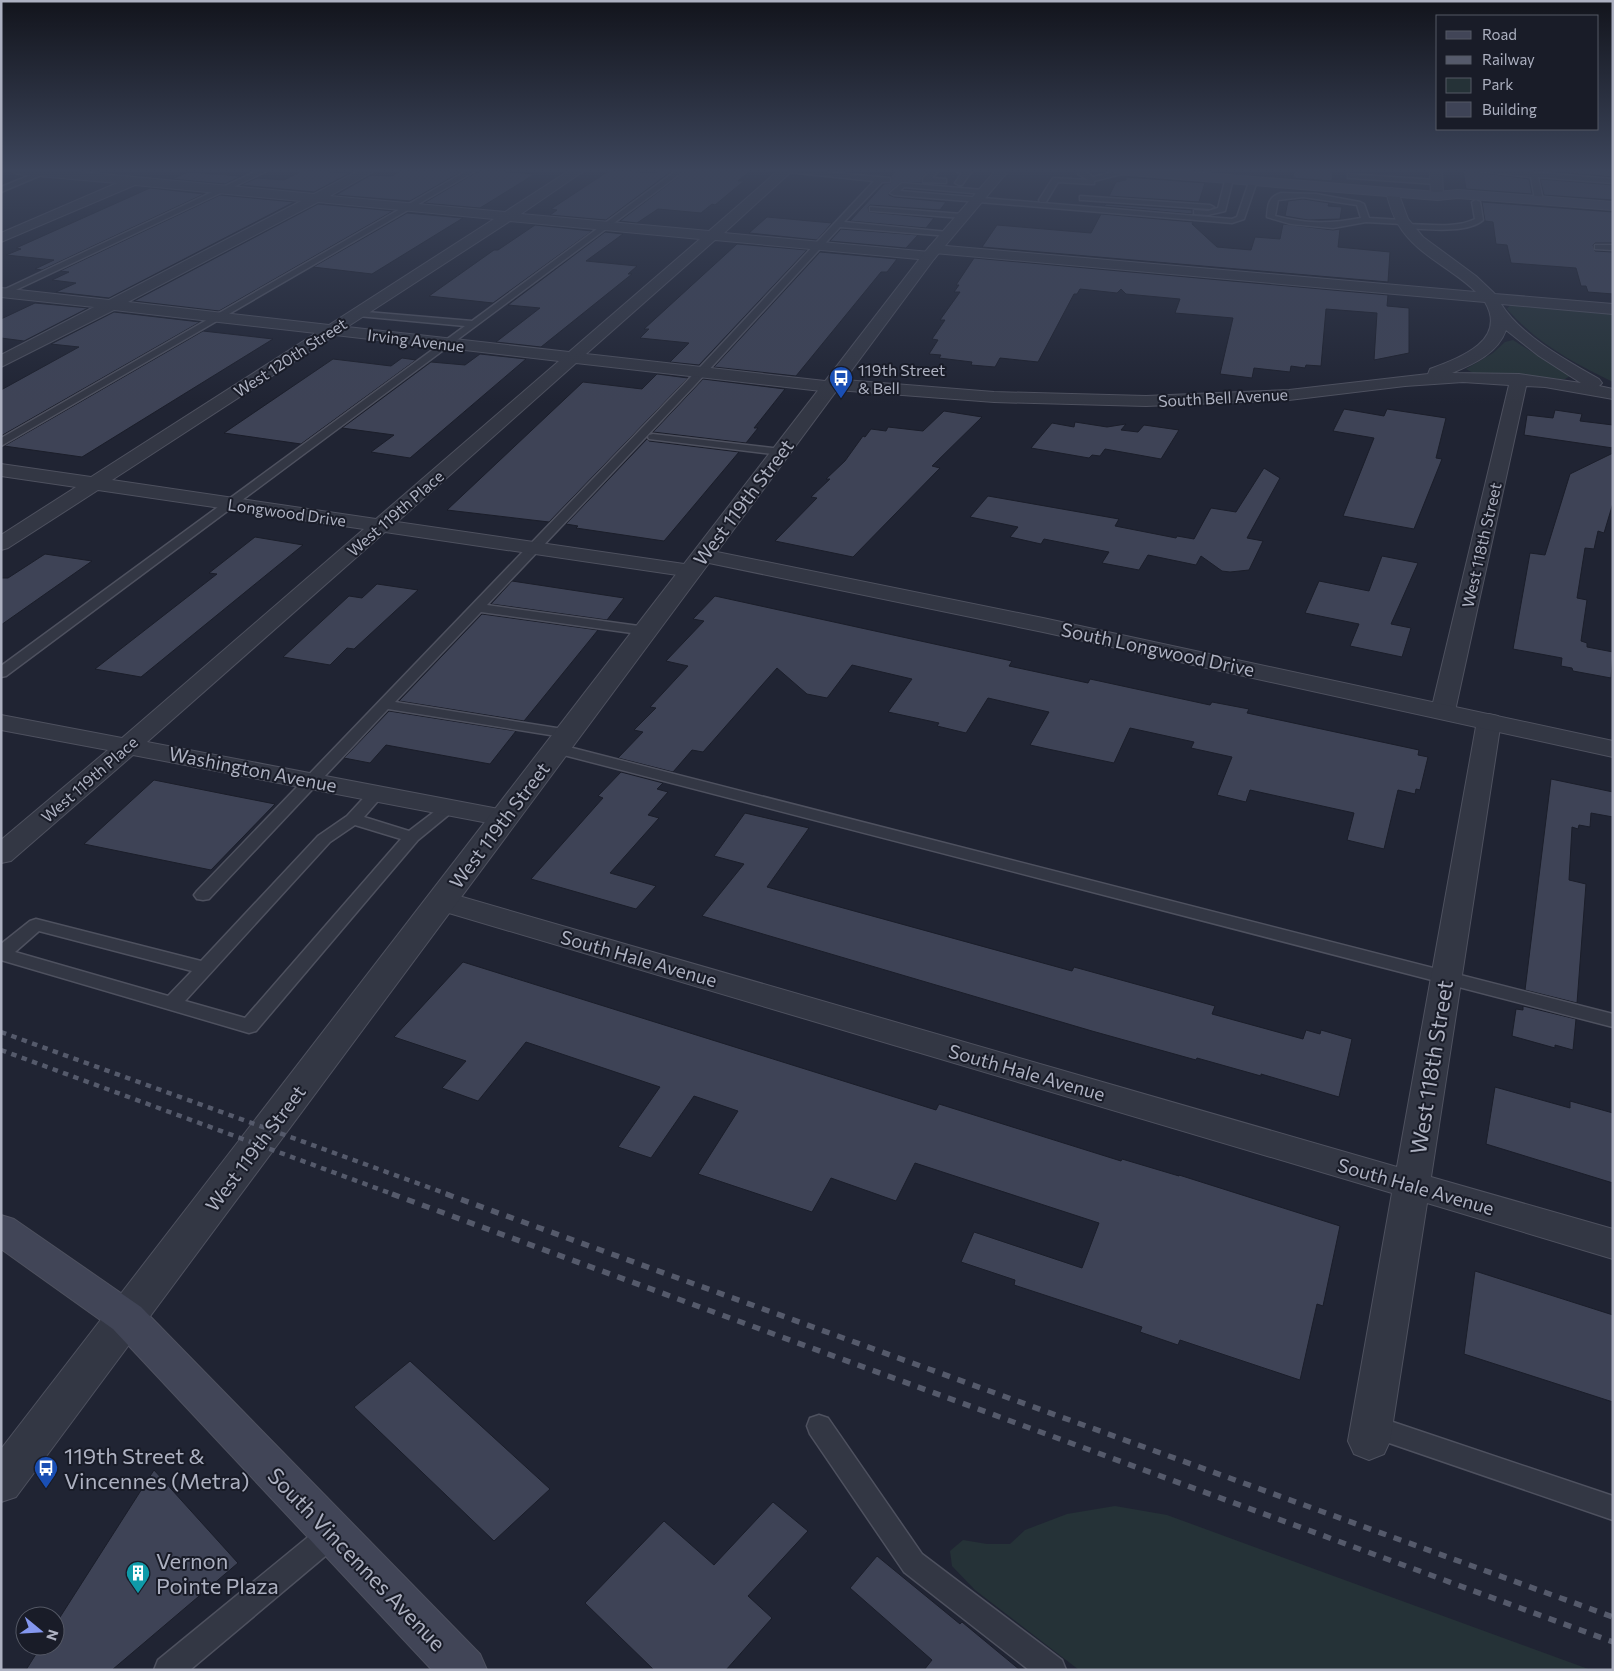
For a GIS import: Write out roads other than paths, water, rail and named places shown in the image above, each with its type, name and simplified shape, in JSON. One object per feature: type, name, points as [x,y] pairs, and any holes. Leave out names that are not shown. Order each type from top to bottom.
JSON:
[{"type":"main road","name":"South Vincennes Avenue","points":[[1,1228],[127,1318],[464,1670]]},
{"type":"street","points":[[1,362],[221,248]]},
{"type":"street","name":"West 120th Street","points":[[1,544],[458,248]]},
{"type":"street","name":"West 119th Place","points":[[1,855],[698,248]]},
{"type":"street","points":[[856,248],[932,252],[1613,309]]},
{"type":"street","name":"West 119th Street","points":[[1,1484],[936,248]]},
{"type":"street","points":[[1427,248],[1469,278],[1489,298],[1500,316],[1521,336],[1555,361],[1613,393]]},
{"type":"street","name":"Irving Avenue","points":[[2,293],[701,373],[831,386]]},
{"type":"street","points":[[1405,381],[1457,365],[1484,350],[1495,340],[1500,328],[1500,316]]},
{"type":"street","name":"South Bell Avenue","points":[[831,386],[994,397],[1146,401],[1289,395],[1405,381],[1463,377],[1518,379],[1613,393]]},
{"type":"street","name":"West 118th Street","points":[[1443,711],[1518,379]]},
{"type":"street","name":"Longwood Drive","points":[[1,470],[534,548],[697,563]]},
{"type":"street","name":"South Longwood Drive","points":[[697,563],[1043,624],[1613,749]]},
{"type":"street","name":"West 118th Street","points":[[1371,1434],[1489,721]]},
{"type":"street","name":"Washington Avenue","points":[[1,722],[504,818]]},
{"type":"street","name":"South Hale Avenue","points":[[442,901],[1613,1244]]},
{"type":"lane","points":[[2,293],[99,248]]},
{"type":"lane","points":[[1,443],[339,248]]},
{"type":"lane","points":[[1,673],[577,248]]},
{"type":"lane","points":[[203,895],[701,373],[816,248]]},
{"type":"lane","points":[[358,313],[474,324]]},
{"type":"lane","points":[[653,437],[781,452]]},
{"type":"lane","points":[[476,607],[646,631]]},
{"type":"lane","points":[[384,704],[563,741],[1613,1021]]},
{"type":"lane","points":[[172,1004],[324,839],[353,819],[376,794]]},
{"type":"lane","points":[[1,954],[249,1026],[412,837],[449,808]]},
{"type":"lane","points":[[353,819],[412,837]]},
{"type":"lane","points":[[1,954],[36,925],[205,968]]},
{"type":"lane","points":[[819,1426],[913,1563],[1052,1670]]},
{"type":"lane","points":[[1371,1434],[1613,1508]]},
{"type":"lane","points":[[168,1670],[333,1533]]},
{"type":"railway","points":[[1,1032],[450,1195]]},
{"type":"railway","points":[[1,1050],[395,1195]]},
{"type":"railway","points":[[392,1194],[1613,1642]]},
{"type":"railway","points":[[446,1194],[1613,1617]]},
{"type":"place","name":"119th Street & Bell","points":[[841,399]]},
{"type":"place","name":"119th Street & Vincennes (Metra)","points":[[46,1489]]},
{"type":"place","name":"Vernon Pointe Plaza","points":[[138,1594]]}]
